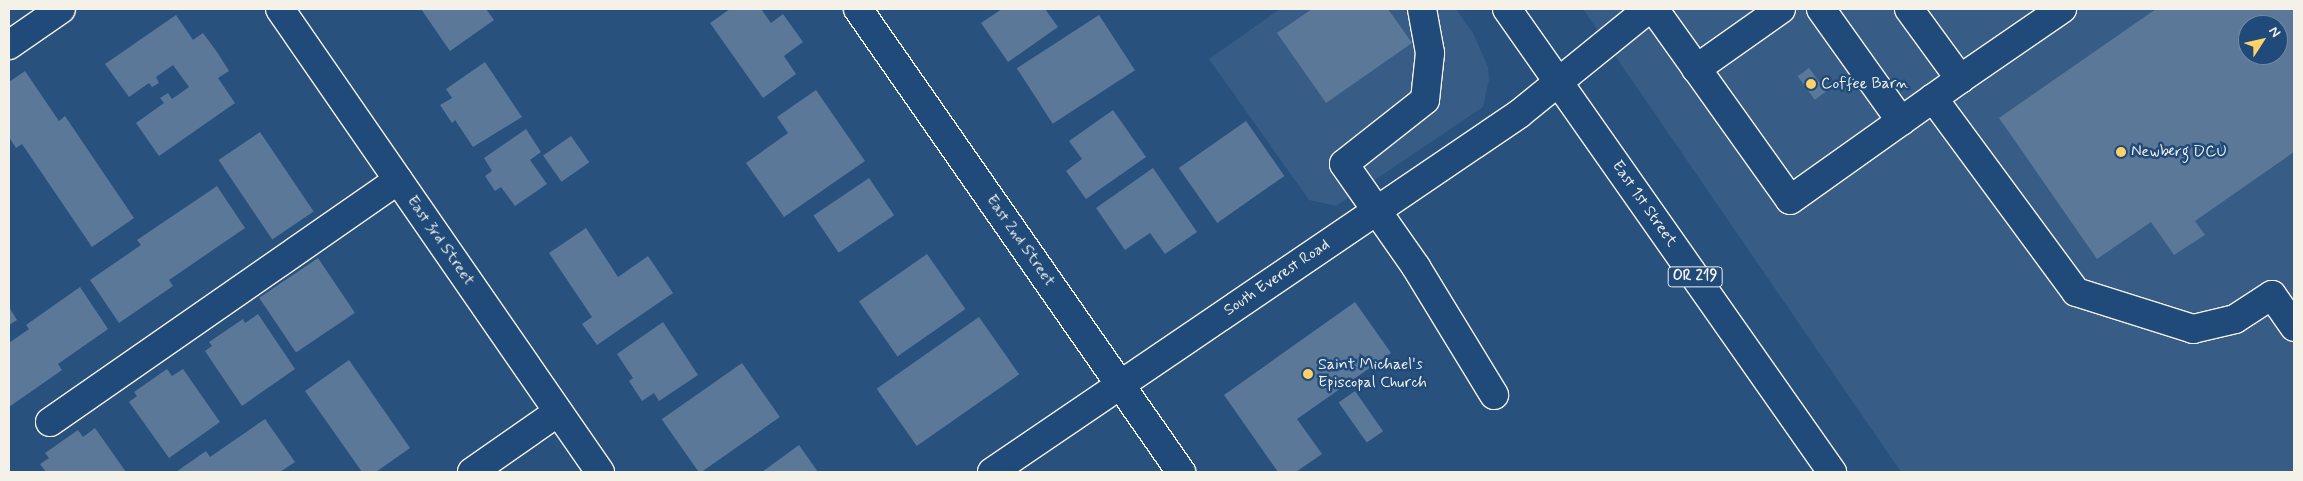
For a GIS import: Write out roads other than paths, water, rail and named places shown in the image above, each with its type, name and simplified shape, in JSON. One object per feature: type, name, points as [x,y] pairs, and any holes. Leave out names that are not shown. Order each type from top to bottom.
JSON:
[{"type":"street","points":[[9,45],[61,9]]},
{"type":"street","name":"East 3rd Street","points":[[280,9],[600,472]]},
{"type":"street","name":"East 2nd Street","points":[[858,9],[1181,472]]},
{"type":"street","points":[[1422,9],[1430,53],[1425,100],[1344,164],[1416,267],[1494,395]]},
{"type":"street","name":"East 1st Street","points":[[1507,9],[1832,472]]},
{"type":"street","name":"South Everest Road","points":[[992,472],[1519,114],[1648,9]]},
{"type":"street","points":[[1654,9],[1790,200],[1960,78],[2062,9]]},
{"type":"street","points":[[1696,69],[1781,9]]},
{"type":"street","points":[[1821,9],[1901,121]]},
{"type":"street","points":[[1909,9],[1960,78]]},
{"type":"street","points":[[1933,98],[2076,292],[2192,329],[2235,319],[2272,295],[2294,326]]},
{"type":"street","points":[[50,422],[398,180]]},
{"type":"street","points":[[472,472],[558,412]]},
{"type":"place","name":"Coffee Barn","points":[[1811,84]]},
{"type":"place","name":"Newberg DCU","points":[[2121,152]]},
{"type":"place","name":"Saint Michael's Episcopal Church","points":[[1308,374]]}]
